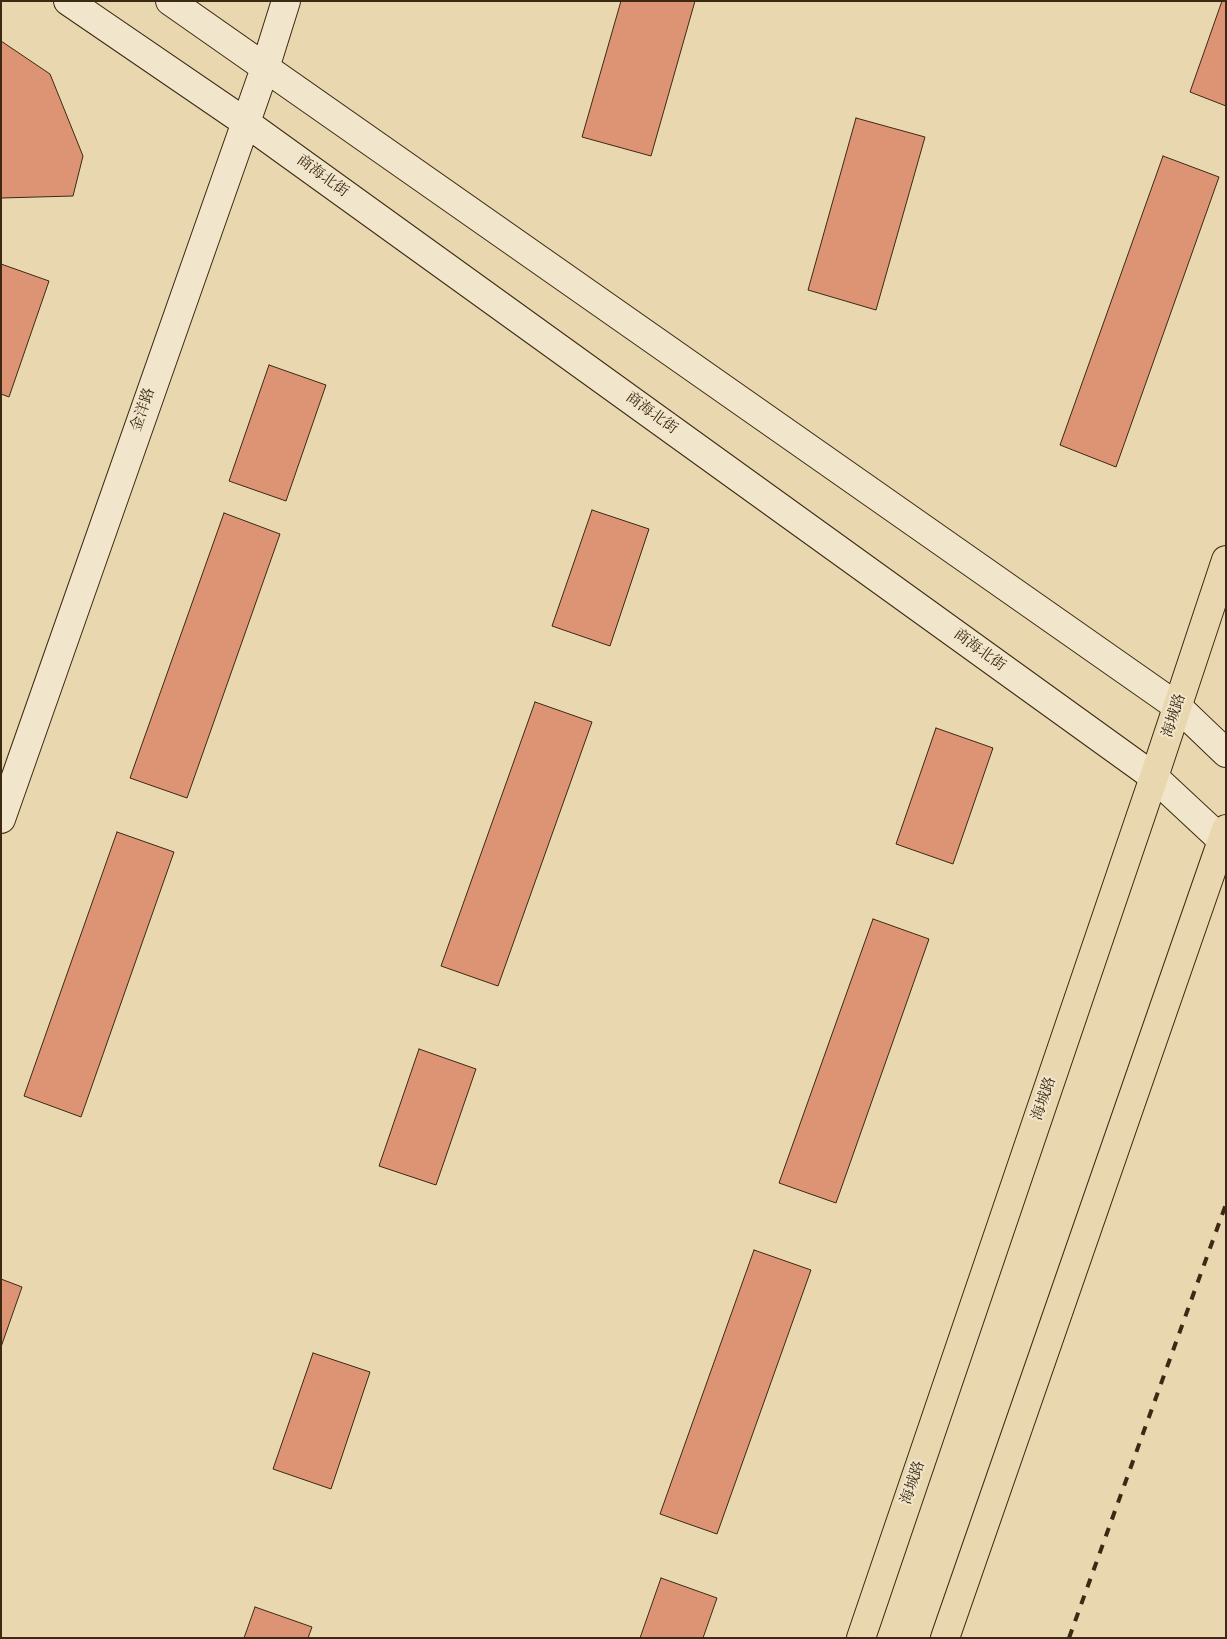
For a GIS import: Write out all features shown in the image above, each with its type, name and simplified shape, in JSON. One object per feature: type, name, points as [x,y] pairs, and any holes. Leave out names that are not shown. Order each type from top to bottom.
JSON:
[{"type":"main road","name":"商海北街","points":[[68,1],[245,122],[1154,777],[1224,838]]},
{"type":"main road","points":[[170,1],[1178,707],[1226,753]]},
{"type":"main road","name":"金洋路","points":[[1,819],[265,68],[286,1]]},
{"type":"main road","name":"海城路","points":[[862,1638],[1178,707],[1226,560]]},
{"type":"main road","points":[[945,1638],[1224,838]]},
{"type":"building","points":[[621,1],[695,1],[651,156],[582,137]]},
{"type":"building","points":[[1222,1],[1226,1],[1226,106],[1190,92]]},
{"type":"building","points":[[1,41],[50,74],[83,156],[73,196],[1,198]]},
{"type":"building","points":[[856,118],[925,137],[876,310],[808,290]]},
{"type":"building","points":[[1163,156],[1219,177],[1116,467],[1060,445]]},
{"type":"building","points":[[1,264],[49,281],[9,397],[1,394]]},
{"type":"building","points":[[269,365],[326,385],[286,501],[229,481]]},
{"type":"building","points":[[592,510],[649,529],[610,646],[552,626]]},
{"type":"building","points":[[224,513],[280,534],[187,798],[130,778]]},
{"type":"building","points":[[535,702],[592,722],[498,986],[441,966]]},
{"type":"building","points":[[936,728],[993,748],[953,864],[896,844]]},
{"type":"building","points":[[117,832],[174,852],[81,1117],[24,1096]]},
{"type":"building","points":[[873,919],[929,939],[836,1203],[779,1183]]},
{"type":"building","points":[[419,1049],[476,1069],[436,1185],[379,1166]]},
{"type":"building","points":[[754,1250],[811,1270],[717,1534],[660,1514]]},
{"type":"building","points":[[1,1279],[22,1287],[1,1347]]},
{"type":"building","points":[[313,1353],[370,1372],[331,1489],[273,1469]]},
{"type":"building","points":[[661,1578],[717,1598],[703,1638],[640,1638]]},
{"type":"building","points":[[255,1607],[312,1627],[308,1638],[244,1638]]},
{"type":"railway","points":[[1069,1638],[1226,1204]]}]
